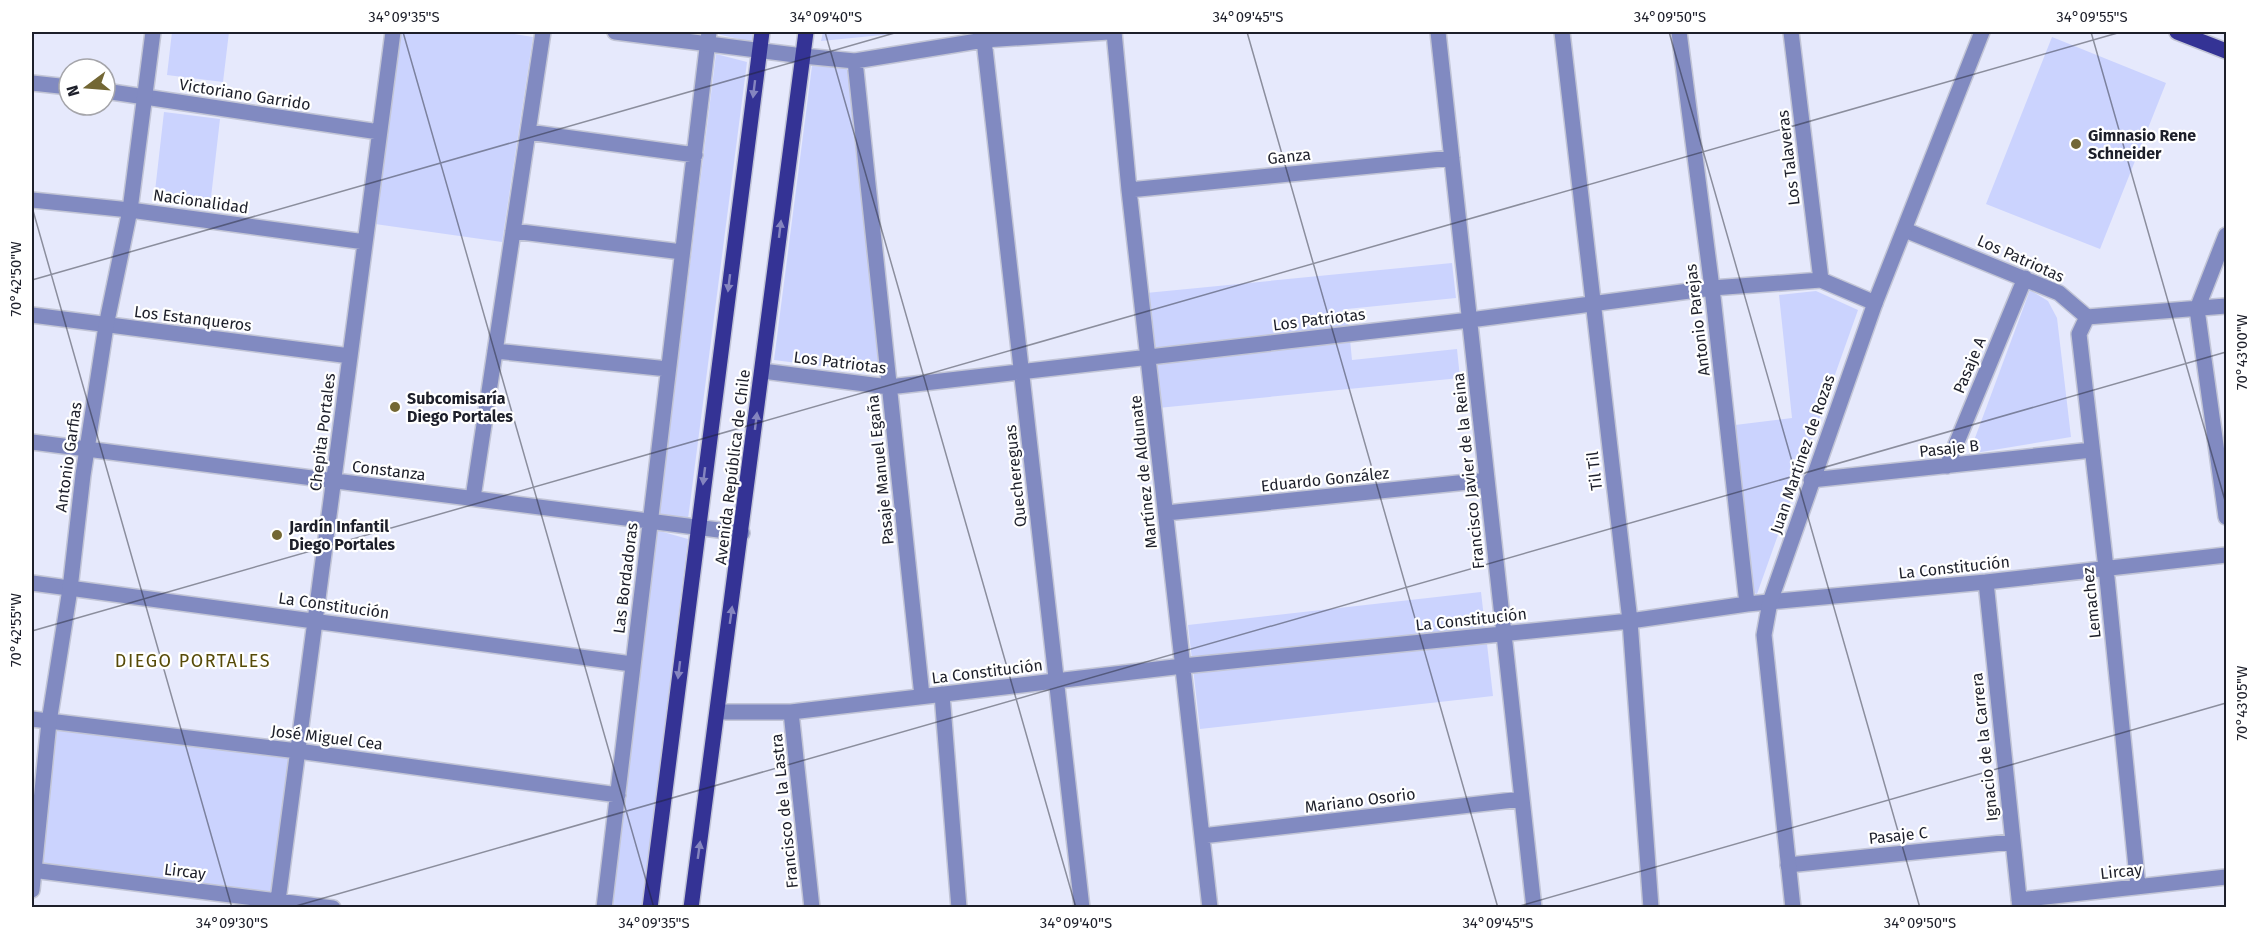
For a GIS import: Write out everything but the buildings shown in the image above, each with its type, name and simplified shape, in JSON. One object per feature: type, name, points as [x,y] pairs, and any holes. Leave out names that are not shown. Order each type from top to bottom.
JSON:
[{"type":"main road","name":"Avenida República de Chile","points":[[650,908],[762,32]]},
{"type":"main road","name":"Avenida República de Chile","points":[[691,908],[806,32]]},
{"type":"main road","points":[[2176,32],[2226,51]]},
{"type":"street","name":"Antonio Garfias","points":[[32,890],[32,871],[49,722],[70,589],[87,450],[106,326],[130,210],[153,32]]},
{"type":"street","name":"Chepita Portales","points":[[278,904],[393,32]]},
{"type":"street","points":[[473,498],[543,32]]},
{"type":"street","points":[[615,32],[708,38],[759,53],[855,61],[984,40],[1109,32]]},
{"type":"street","name":"Martínez de Aldunate","points":[[1114,32],[1129,190],[1210,908]]},
{"type":"street","name":"Francisco Javier de la Reina","points":[[1438,32],[1534,908]]},
{"type":"street","name":"Til Til","points":[[1562,32],[1630,621],[1651,908]]},
{"type":"street","name":"Antonio Parejas","points":[[1679,32],[1712,288],[1747,604]]},
{"type":"street","name":"Los Talaveras","points":[[1791,32],[1821,280]]},
{"type":"street","name":"Juan Martínez de Rozas","points":[[1793,908],[1764,635],[1770,603],[1811,480],[1875,303],[1982,32]]},
{"type":"street","name":"Las Bordadoras","points":[[604,908],[708,38]]},
{"type":"street","name":"Quechereguas","points":[[984,40],[1082,908]]},
{"type":"street","name":"Pasaje Manuel Egaña","points":[[855,61],[922,696]]},
{"type":"street","points":[[32,82],[57,85]]},
{"type":"street","name":"Victoriano Garrido","points":[[117,92],[379,132]]},
{"type":"street","points":[[528,132],[695,155]]},
{"type":"street","name":"Ganza","points":[[1129,190],[1452,158]]},
{"type":"street","name":"Nacionalidad","points":[[32,200],[130,210],[365,242]]},
{"type":"street","name":"Los Patriotas","points":[[1905,230],[2059,293],[2087,317]]},
{"type":"street","points":[[513,231],[682,252]]},
{"type":"street","points":[[2226,235],[2197,309],[2220,428],[2226,517]]},
{"type":"street","name":"Pasaje A","points":[[1947,466],[2025,278]]},
{"type":"street","name":"Los Patriotas","points":[[762,371],[889,387],[1470,320],[1712,288],[1821,280],[1875,303]]},
{"type":"street","points":[[2087,317],[2226,306]]},
{"type":"street","name":"Los Estanqueros","points":[[32,315],[350,356]]},
{"type":"street","name":"Lemachez","points":[[2087,317],[2079,334],[2106,568],[2138,887]]},
{"type":"street","points":[[495,351],[668,369]]},
{"type":"street","name":"Constanza","points":[[32,442],[742,533]]},
{"type":"street","name":"Pasaje B","points":[[1811,480],[2092,450]]},
{"type":"street","name":"Eduardo González","points":[[1166,513],[1487,480]]},
{"type":"street","name":"La Constitución","points":[[718,712],[791,712],[1183,666],[1630,621],[1747,604],[1986,582],[2226,555]]},
{"type":"street","name":"Ignacio de la Carrera","points":[[1986,582],[2019,904]]},
{"type":"street","name":"La Constitución","points":[[32,583],[632,664]]},
{"type":"street","points":[[942,694],[959,908]]},
{"type":"street","name":"Francisco de la Lastra","points":[[791,712],[812,908]]},
{"type":"street","name":"José Miguel Cea","points":[[32,719],[298,751],[618,795]]},
{"type":"street","name":"Mariano Osorio","points":[[1202,836],[1522,799]]},
{"type":"street","name":"Pasaje C","points":[[1788,865],[2012,842]]},
{"type":"street","name":"Lircay","points":[[32,871],[278,904],[333,908]]},
{"type":"street","name":"Lircay","points":[[2019,904],[2226,877]]},
{"type":"shaded area","points":[[172,32],[229,32],[223,82],[167,75]]},
{"type":"shaded area","points":[[400,32],[502,32],[533,37],[502,242],[375,224]]},
{"type":"shaded area","points":[[717,32],[754,32],[752,42],[717,34]]},
{"type":"shaded area","points":[[823,32],[913,32],[821,41]]},
{"type":"shaded area","name":"Gimnasio Rene Schneider","points":[[2052,37],[2166,83],[2100,249],[1986,204]]},
{"type":"shaded area","points":[[716,54],[747,62],[688,519],[659,516]]},
{"type":"shaded area","points":[[812,66],[849,68],[884,374],[774,360]]},
{"type":"shaded area","points":[[164,112],[220,119],[210,206],[154,200]]},
{"type":"shaded area","points":[[1452,263],[1456,298],[1347,309],[1352,360],[1457,349],[1460,378],[1158,408],[1146,293]]},
{"type":"shaded area","points":[[2030,290],[2048,301],[2057,318],[2071,437],[1969,454]]},
{"type":"shaded area","points":[[1816,291],[1858,310],[1757,594],[1750,592],[1735,425],[1792,418],[1779,295]]},
{"type":"shaded area","points":[[656,530],[688,539],[642,907],[612,908]]},
{"type":"shaded area","points":[[1481,592],[1493,696],[1200,729],[1188,625]]},
{"type":"shaded area","points":[[54,723],[298,751],[279,897],[38,866]]},
{"type":"place","name":"Gimnasio Rene Schneider","points":[[2076,144]]},
{"type":"place","name":"Subcomisaría Diego Portales","points":[[395,407]]},
{"type":"place","name":"Jardín Infantil Diego Portales","points":[[277,535]]},
{"type":"district","name":"DIEGO PORTALES","points":[[193,661]]}]
